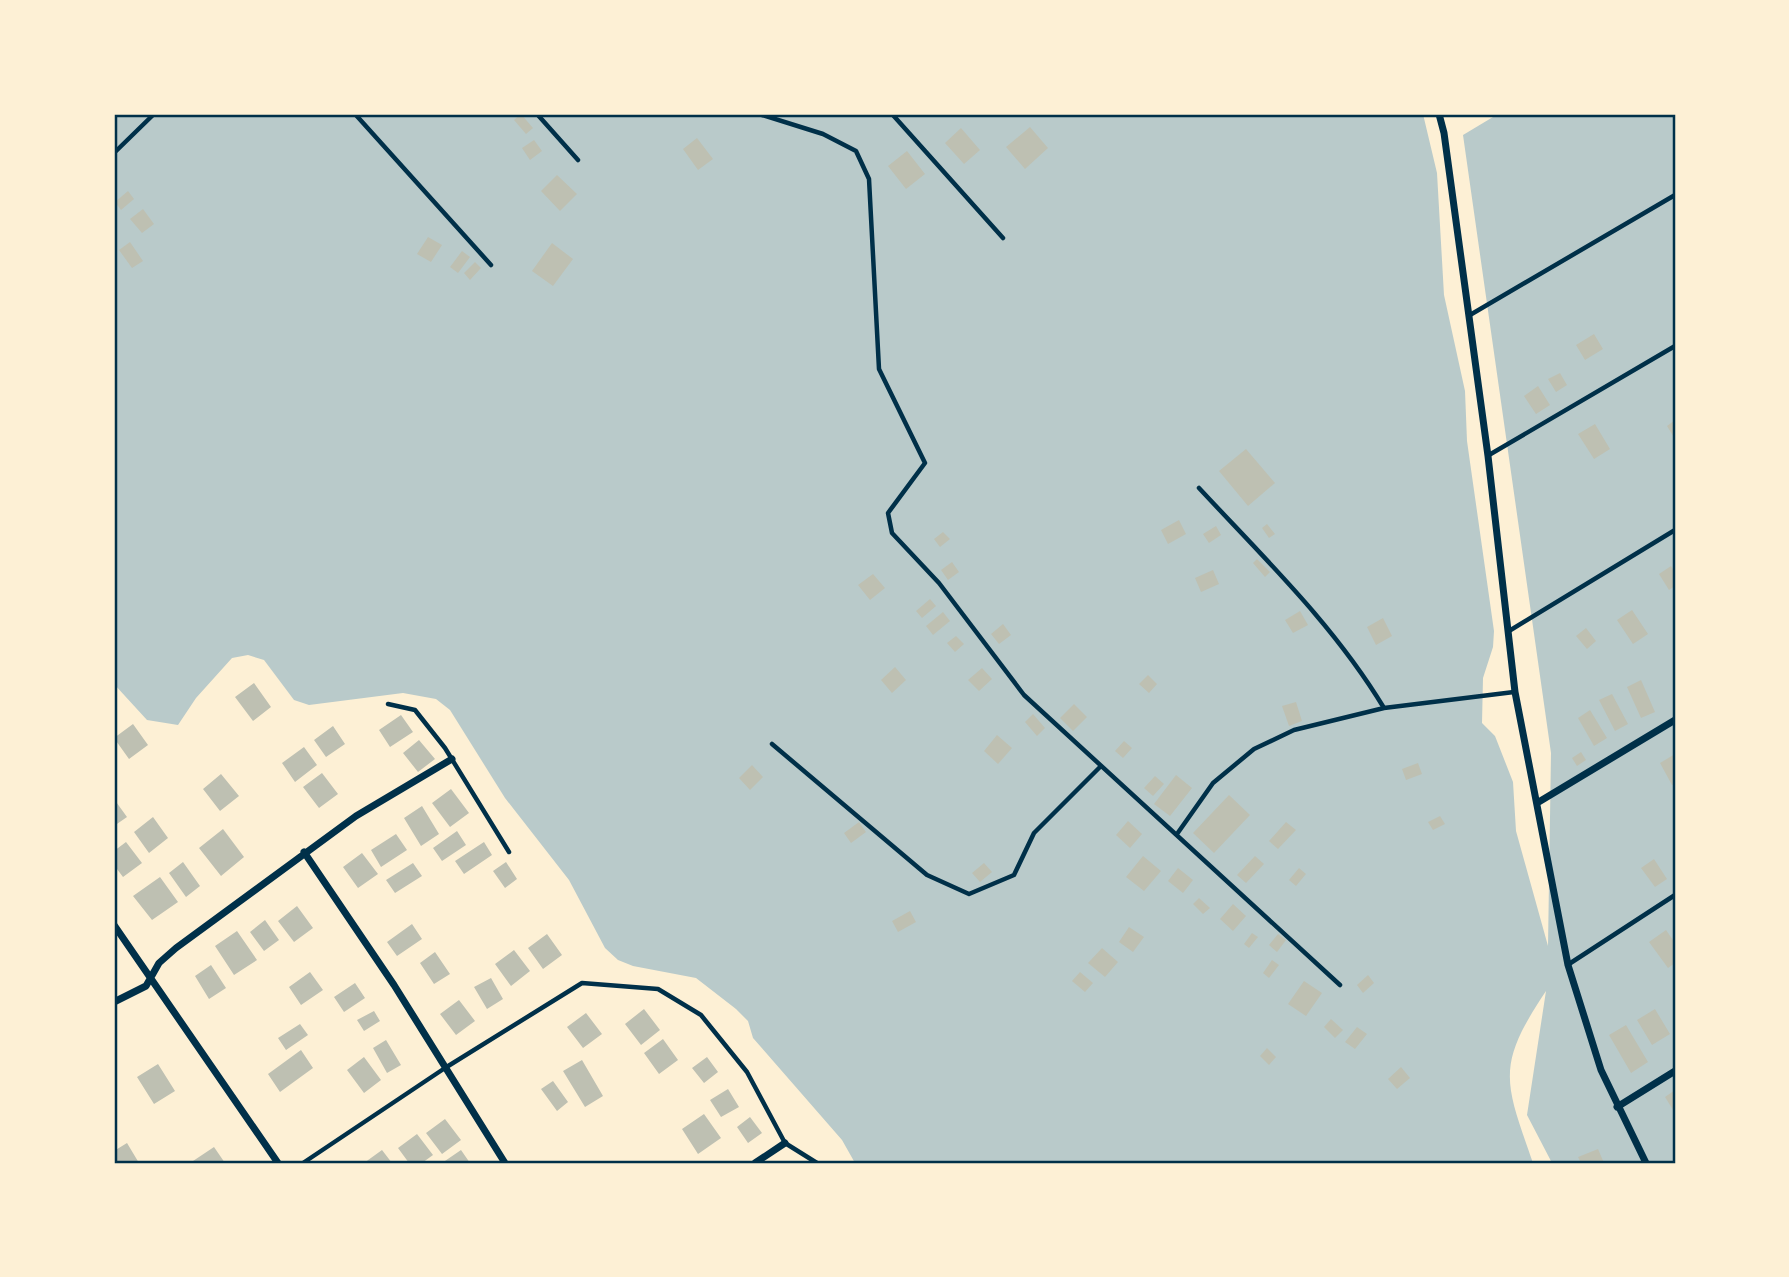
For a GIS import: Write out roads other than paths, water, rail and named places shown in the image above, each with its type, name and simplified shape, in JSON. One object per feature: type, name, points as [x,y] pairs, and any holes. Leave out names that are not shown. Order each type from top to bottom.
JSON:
[{"type":"street","points":[[1439,114],[1470,315],[1515,692],[1568,965],[1586,1029],[1617,1107],[1646,1163]]},
{"type":"street","points":[[1537,803],[1675,720]]},
{"type":"street","points":[[114,1002],[141,990],[159,963],[176,948],[304,852],[356,816],[452,759]]},
{"type":"street","points":[[304,852],[394,985],[505,1163]]},
{"type":"street","points":[[114,925],[278,1163]]},
{"type":"street","points":[[1617,1107],[1675,1071]]},
{"type":"street","points":[[755,1163],[785,1143]]},
{"type":"lane","points":[[114,153],[154,114]]},
{"type":"lane","points":[[355,114],[491,265]]},
{"type":"lane","points":[[537,114],[578,160]]},
{"type":"lane","points":[[759,114],[823,134],[856,151],[869,179],[879,369],[925,463],[888,513],[892,533],[939,583],[1024,695],[1340,985]]},
{"type":"lane","points":[[892,114],[1003,238]]},
{"type":"lane","points":[[1470,315],[1675,195]]},
{"type":"lane","points":[[1488,456],[1675,345]]},
{"type":"lane","points":[[1199,488],[1307,604],[1361,670],[1384,708]]},
{"type":"lane","points":[[1507,632],[1675,530]]},
{"type":"lane","points":[[1177,834],[1213,783],[1254,749],[1294,730],[1384,708],[1515,692]]},
{"type":"lane","points":[[388,704],[415,710],[452,759],[509,852]]},
{"type":"lane","points":[[772,744],[926,875],[969,894],[1014,876],[1034,832],[1101,766]]},
{"type":"lane","points":[[1568,965],[1675,895]]},
{"type":"lane","points":[[303,1163],[445,1068],[582,983],[658,989],[701,1015],[747,1072],[785,1143],[817,1163]]}]
